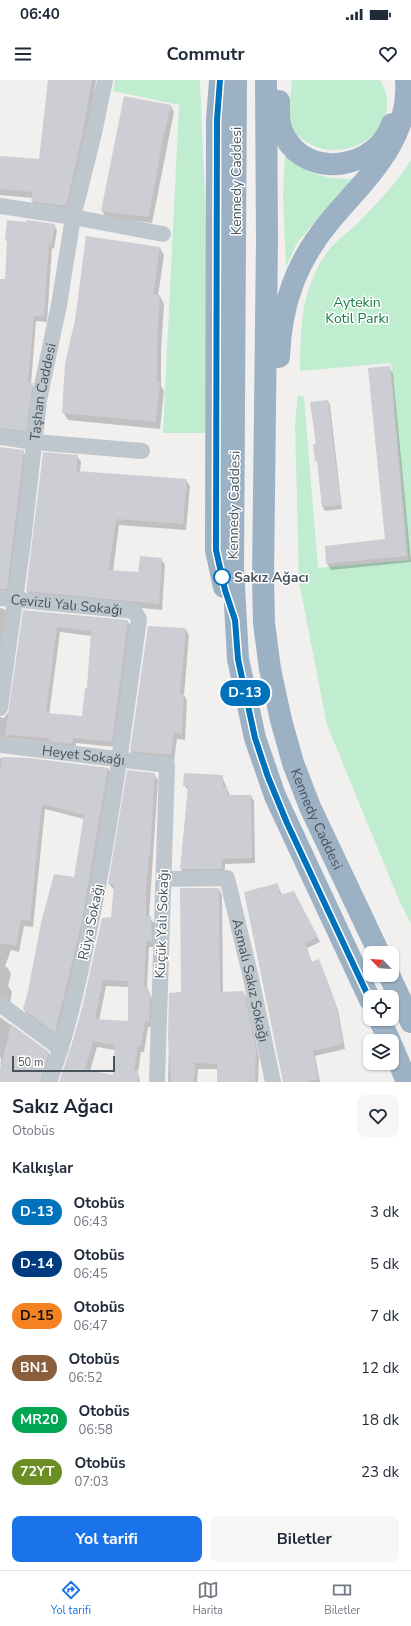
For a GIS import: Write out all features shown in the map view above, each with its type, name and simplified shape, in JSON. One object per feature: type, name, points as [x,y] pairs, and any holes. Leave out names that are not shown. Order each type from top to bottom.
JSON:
[{"type":"highway","points":[[213,80],[217,120]]},
{"type":"highway","points":[[220,80],[217,120],[216,550],[225,590],[235,620]]},
{"type":"highway","name":"Kennedy Caddesi","points":[[236,80],[233,568],[238,659],[255,738],[272,789],[365,990]]},
{"type":"highway","name":"Kennedy Caddesi","points":[[266,80],[264,623],[270,669],[280,720],[293,763],[310,807],[376,946]]},
{"type":"highway","points":[[278,80],[280,124],[284,137],[298,153],[315,161],[334,165],[357,160],[376,150],[389,132],[396,111],[395,89],[392,80]]},
{"type":"highway","points":[[264,501],[271,468],[280,333],[283,314],[292,282],[330,221],[385,163],[398,146],[407,128],[411,111],[406,80]]},
{"type":"highway","points":[[392,982],[411,1022]]},
{"type":"highway","points":[[399,1063],[407,1082]]},
{"type":"street","name":"Taşhan Caddesi","points":[[0,708],[7,599],[34,442],[39,400],[59,305],[73,217],[94,133],[105,80]]},
{"type":"street","points":[[0,206],[73,217],[163,234]]},
{"type":"street","points":[[0,437],[34,442],[142,451]]},
{"type":"street","name":"Cevizli Yalı Sokağı","points":[[7,599],[134,612]]},
{"type":"street","name":"Rüya Sokağı","points":[[49,1082],[61,1050],[83,962],[106,852],[139,619],[134,612]]},
{"type":"street","name":"Heyet Sokağı","points":[[0,746],[119,759],[167,766]]},
{"type":"street","name":"Küçük Yalı Sokağı","points":[[157,1082],[167,766]]},
{"type":"street","name":"Asmalı Sakız Sokağı","points":[[164,879],[227,878],[251,978],[273,1082]]},
{"type":"street","points":[[0,1004],[61,1050]]},
{"type":"green space","points":[[115,80],[200,80],[207,248],[205,433],[163,433],[179,105],[113,91]]},
{"type":"green space","points":[[292,80],[380,80],[387,97],[386,113],[380,126],[370,138],[356,146],[340,150],[324,149],[308,143],[297,135],[293,129],[290,118]]},
{"type":"green space","points":[[285,154],[303,168],[320,176],[362,179],[310,227],[296,245],[286,267],[283,196]]},
{"type":"green space","name":"Aytekin Kotil Parkı","points":[[411,160],[411,924],[399,900],[327,725],[299,582],[295,423],[298,395],[304,397],[318,568],[409,560],[391,363],[300,371],[304,309],[307,295],[318,267],[330,248],[358,223],[393,185]]},
{"type":"building","points":[[48,80],[92,80],[83,131],[66,206],[31,201],[33,192],[0,189],[0,156],[39,159]]},
{"type":"building","points":[[124,96],[171,105],[161,148],[149,217],[101,211]]},
{"type":"building","points":[[7,220],[26,222],[27,220],[55,224],[52,244],[49,243],[44,317],[34,316],[28,383],[33,383],[26,431],[0,428],[0,279],[5,279],[7,241],[5,240]]},
{"type":"building","points":[[86,236],[160,247],[153,295],[160,295],[157,343],[157,382],[160,383],[156,422],[62,413],[65,363],[75,320]]},
{"type":"building","points":[[390,366],[407,556],[326,564],[325,546],[385,539],[368,368]]},
{"type":"building","points":[[328,400],[341,505],[322,507],[317,460],[315,461],[313,444],[316,444],[310,402]]},
{"type":"building","points":[[0,447],[24,450],[7,589],[0,589]]},
{"type":"building","points":[[43,452],[78,455],[76,471],[187,479],[183,524],[116,519],[109,570],[138,572],[140,556],[162,558],[159,604],[26,591]]},
{"type":"building","points":[[23,610],[128,620],[112,742],[73,738],[72,744],[49,741],[49,738],[5,735]],"holes":[[[57,627],[91,631],[87,688],[85,688],[82,716],[46,713]]]},
{"type":"building","points":[[148,626],[186,628],[180,694],[184,694],[182,734],[174,733],[171,755],[130,751]]},
{"type":"building","points":[[2,757],[30,758],[108,768],[81,925],[55,1033],[23,1009],[28,991],[41,923],[54,874],[74,877],[84,815],[42,804],[30,921],[21,920],[16,946],[0,943],[0,771]]},
{"type":"building","points":[[127,770],[155,773],[150,856],[146,887],[146,916],[151,916],[152,941],[146,941],[144,987],[148,986],[148,994],[150,994],[149,1022],[145,1022],[141,1046],[138,1046],[134,1070],[138,1070],[138,1082],[59,1082],[82,1008],[102,918],[111,917],[114,884],[108,884]],"holes":[[[103,980],[128,981],[128,1021],[95,1019]],[[93,1041],[115,1045],[113,1075],[85,1069]]]},
{"type":"building","points":[[184,773],[223,775],[223,787],[227,787],[227,795],[251,795],[252,858],[222,859],[222,869],[180,869],[188,786],[183,786]]},
{"type":"building","points":[[278,883],[280,895],[294,891],[318,937],[305,943],[311,962],[319,959],[328,982],[336,1005],[343,1044],[313,1051],[318,1079],[305,1082],[283,1082],[244,892]]},
{"type":"building","points":[[180,888],[219,888],[220,992],[244,991],[256,1050],[255,1082],[217,1082],[217,1064],[195,1063],[194,1082],[171,1082],[168,1037],[169,993],[181,992]]},
{"type":"building","points":[[11,1024],[49,1052],[40,1082],[0,1082],[0,1071]]},
{"type":"bus line","name":"D-13","points":[[220,80],[220,99],[217,120],[216,550],[225,590],[235,620],[238,659],[248,710],[255,738],[268,777],[287,823],[365,990]]},
{"type":"place","name":"Sakız Ağacı","points":[[222,577]]}]
